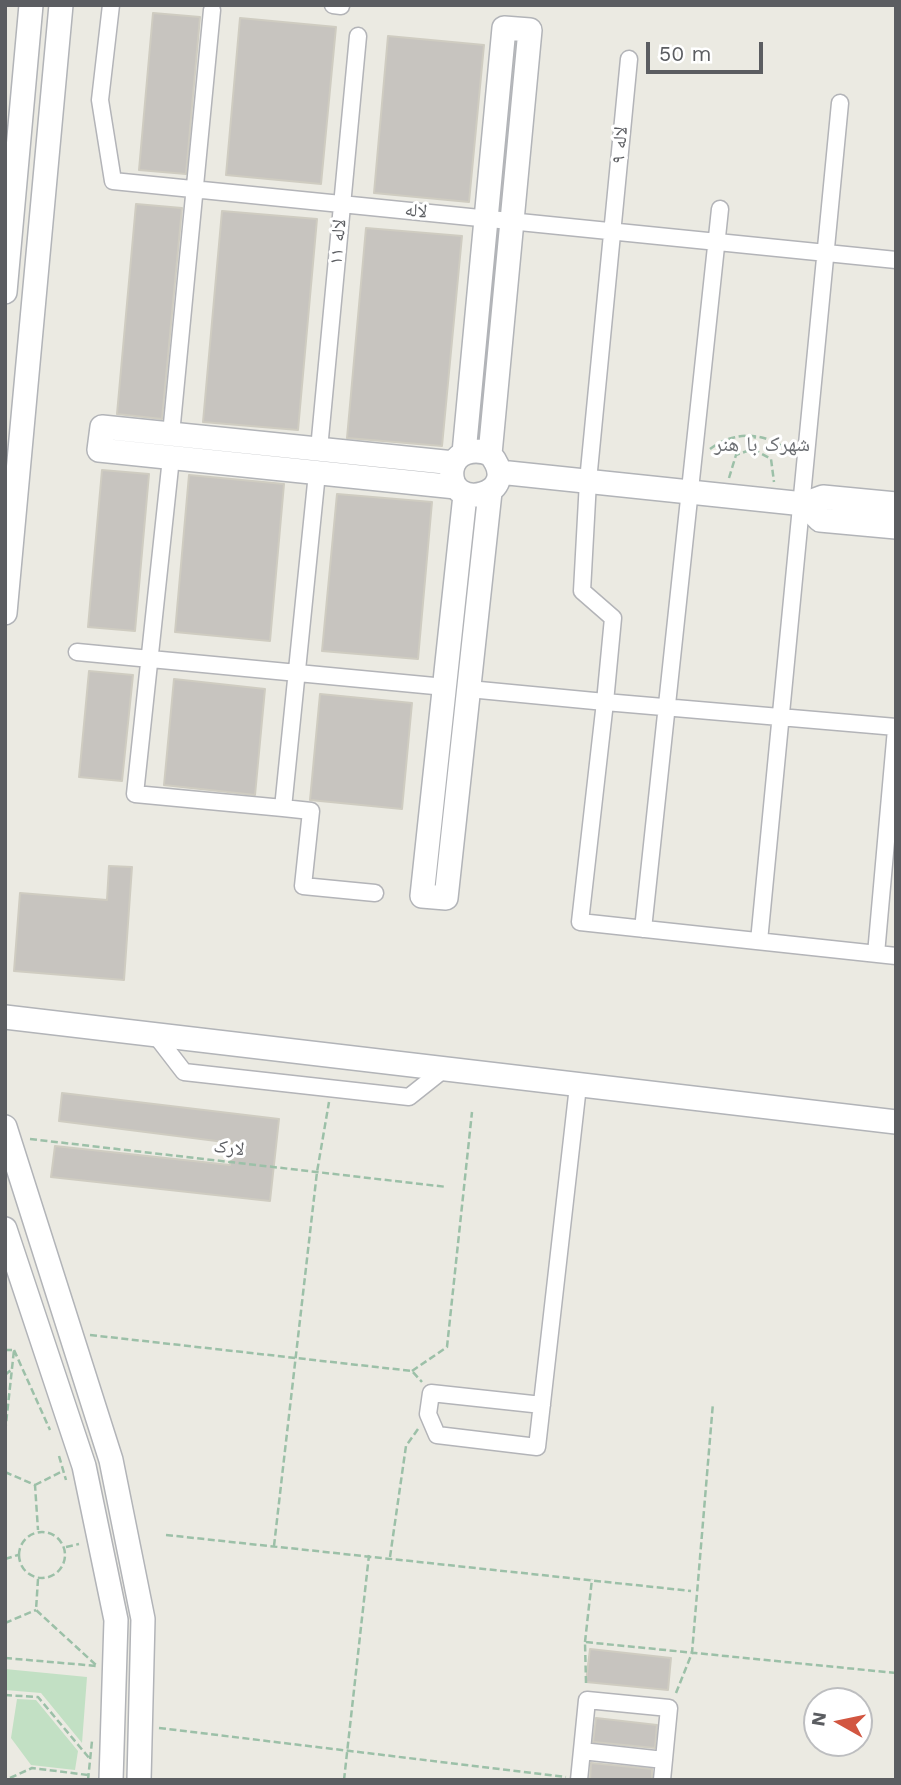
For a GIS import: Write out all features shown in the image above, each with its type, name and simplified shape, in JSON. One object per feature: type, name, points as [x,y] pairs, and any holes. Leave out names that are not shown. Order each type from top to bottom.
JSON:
[{"type":"street","points":[[5,292],[31,5]]},
{"type":"street","points":[[5,612],[7,566],[61,5]]},
{"type":"street","name":"لاله","points":[[111,5],[100,100],[113,181],[896,260]]},
{"type":"street","points":[[333,5],[341,6]]},
{"type":"street","points":[[171,434],[212,10]]},
{"type":"street","points":[[504,28],[530,30],[512,221],[493,473],[446,898],[422,896],[445,687],[461,491],[452,474],[459,458],[504,28]]},
{"type":"street","name":"لاله ۱۱","points":[[319,449],[358,36]]},
{"type":"street","name":"لاله ۹","points":[[605,702],[613,618],[582,591],[589,481],[629,60]]},
{"type":"street","points":[[759,941],[804,504],[824,252],[840,103]]},
{"type":"street","points":[[643,929],[720,209]]},
{"type":"street","points":[[102,426],[319,449],[459,458],[480,450],[493,473],[480,497],[461,491],[317,473],[99,450],[102,426]]},
{"type":"street","points":[[171,458],[135,794],[311,811],[303,886],[375,893]]},
{"type":"street","points":[[284,808],[317,473]]},
{"type":"street","points":[[493,473],[589,481],[691,482],[726,495],[804,504],[823,497],[896,505]]},
{"type":"street","points":[[804,504],[820,520],[896,527]]},
{"type":"street","points":[[77,652],[896,728],[876,954]]},
{"type":"street","points":[[605,702],[580,922],[896,956]]},
{"type":"street","points":[[5,1017],[896,1122]]},
{"type":"street","points":[[157,1037],[184,1072],[409,1097],[443,1070]]},
{"type":"street","points":[[542,1405],[431,1393],[428,1414],[437,1435],[537,1447],[542,1405],[578,1086]]},
{"type":"street","points":[[6,1132],[111,1460],[143,1619],[139,1780]]},
{"type":"street","points":[[5,1229],[84,1466],[116,1620],[111,1780]]},
{"type":"street","points":[[579,1779],[587,1700],[669,1708],[662,1780]]},
{"type":"street","points":[[582,1751],[664,1760]]},
{"type":"path","points":[[691,482],[702,456],[718,443],[737,436],[769,439],[788,450],[806,478]]},
{"type":"path","points":[[753,449],[755,436]]},
{"type":"path","points":[[726,495],[733,460],[741,451],[753,449],[766,454],[773,465],[772,500]]},
{"type":"path","points":[[274,1546],[317,1172],[331,1088]]},
{"type":"path","points":[[70,1333],[412,1371],[447,1347],[472,1112]]},
{"type":"path","name":"لارک","points":[[6,1132],[447,1187]]},
{"type":"path","points":[[5,1350],[14,1350]]},
{"type":"path","points":[[5,1433],[14,1350]]},
{"type":"path","points":[[14,1350],[53,1437]]},
{"type":"path","points":[[5,1375],[12,1369]]},
{"type":"path","points":[[412,1371],[431,1393]]},
{"type":"path","points":[[669,1708],[692,1653],[713,1403]]},
{"type":"path","points":[[389,1558],[406,1446],[428,1414]]},
{"type":"path","points":[[57,1448],[66,1482]]},
{"type":"path","points":[[5,1472],[35,1485],[63,1471]]},
{"type":"path","points":[[35,1485],[38,1530]]},
{"type":"path","points":[[38,1530],[53,1534],[66,1547],[63,1563],[54,1575],[38,1579],[25,1572],[18,1555],[24,1538],[38,1530]]},
{"type":"path","points":[[66,1547],[81,1543],[79,1534]]},
{"type":"path","points":[[166,1535],[592,1578],[691,1591]]},
{"type":"path","points":[[5,1559],[18,1555]]},
{"type":"path","points":[[344,1780],[369,1555]]},
{"type":"path","points":[[587,1700],[585,1642],[592,1578]]},
{"type":"path","points":[[36,1610],[38,1579]]},
{"type":"path","points":[[5,1623],[36,1610]]},
{"type":"path","points":[[36,1610],[97,1666]]},
{"type":"path","points":[[585,1642],[896,1673]]},
{"type":"path","points":[[96,1654],[97,1666]]},
{"type":"path","points":[[5,1658],[97,1666]]},
{"type":"path","points":[[5,1695],[38,1698],[90,1759]]},
{"type":"path","points":[[141,1726],[579,1779]]},
{"type":"path","points":[[88,1780],[92,1733]]},
{"type":"path","points":[[5,1771],[10,1779],[32,1768],[89,1775]]},
{"type":"green space","points":[[5,1669],[87,1677],[82,1743],[41,1693],[5,1690]]},
{"type":"green space","points":[[17,1699],[36,1700],[78,1751],[75,1770],[31,1765],[11,1738]]},
{"type":"building","points":[[153,13],[200,17],[186,174],[139,170]]},
{"type":"building","points":[[240,18],[336,27],[321,184],[226,175]]},
{"type":"building","points":[[388,36],[484,45],[469,202],[374,193]]},
{"type":"building","points":[[136,204],[182,208],[162,419],[117,414]]},
{"type":"building","points":[[222,211],[317,219],[298,430],[203,422]]},
{"type":"building","points":[[366,228],[462,236],[442,446],[347,438]]},
{"type":"building","points":[[102,470],[149,474],[135,631],[88,627]]},
{"type":"building","points":[[189,475],[284,484],[270,641],[175,632]]},
{"type":"building","points":[[337,494],[432,502],[418,659],[322,651]]},
{"type":"building","points":[[89,671],[133,675],[122,781],[79,777]]},
{"type":"building","points":[[174,679],[265,689],[255,795],[164,785]]},
{"type":"building","points":[[320,694],[412,703],[402,809],[310,800]]},
{"type":"building","points":[[109,866],[132,867],[124,980],[14,971],[20,893],[107,900]]},
{"type":"building","points":[[62,1093],[279,1119],[270,1201],[51,1177],[55,1146],[230,1165],[232,1143],[59,1121]]},
{"type":"building","points":[[590,1649],[671,1658],[668,1690],[586,1682]]},
{"type":"building","points":[[596,1718],[657,1725],[655,1748],[593,1742]]},
{"type":"building","points":[[591,1763],[652,1769],[652,1780],[590,1780]]},
{"type":"district","name":"شهرک با هنر","points":[[762,445]]}]
